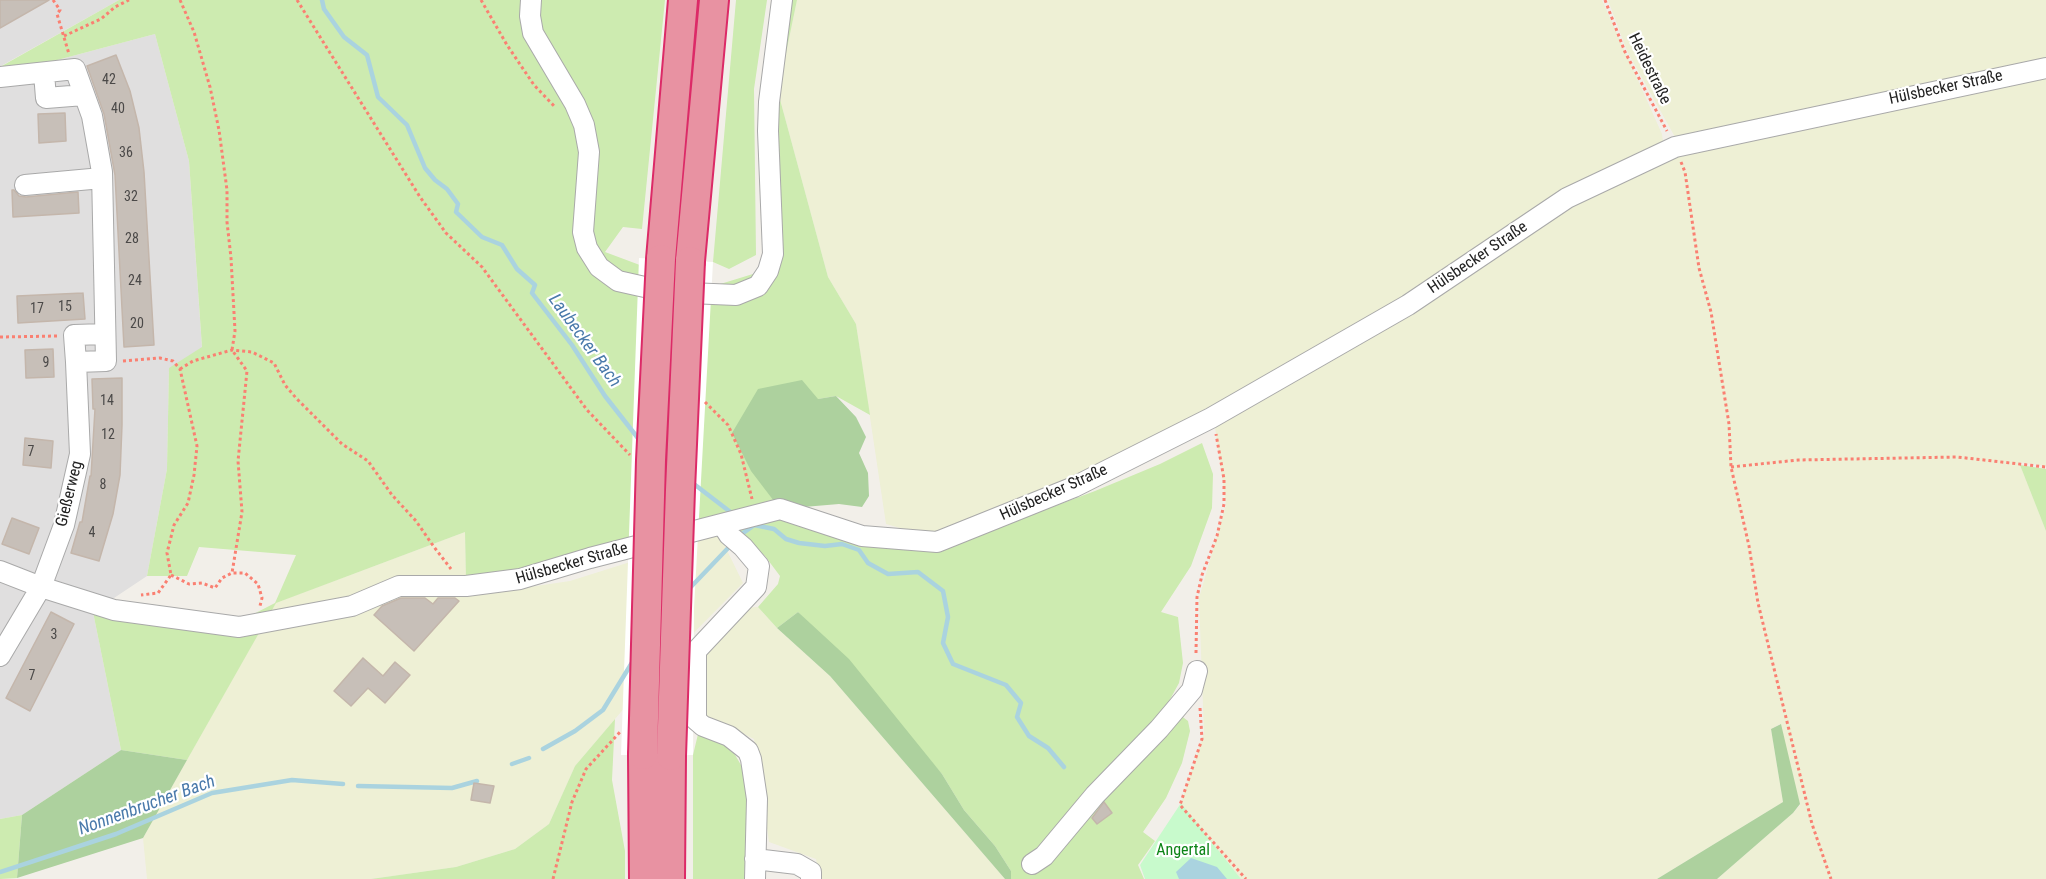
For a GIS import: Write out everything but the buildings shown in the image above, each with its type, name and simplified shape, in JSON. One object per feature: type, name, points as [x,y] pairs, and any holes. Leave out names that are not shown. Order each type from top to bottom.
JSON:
[{"type":"highway","points":[[644,879],[643,755],[651,460],[661,260],[683,0]]},
{"type":"highway","points":[[670,879],[671,756],[690,261],[714,0]]},
{"type":"street","points":[[531,0],[530,16],[533,33],[585,125],[588,152],[582,232],[587,248],[599,267],[618,281],[667,292],[736,295],[758,286],[768,271],[773,254],[769,102],[782,0]]},
{"type":"street","name":"Hülsbecker Straße","points":[[0,572],[114,610],[239,627],[352,606],[399,586],[466,586],[520,579],[590,558],[731,535],[780,509],[862,536],[937,542],[1074,487],[1211,418],[1408,305],[1567,198],[1675,147],[2046,68]]},
{"type":"street","points":[[0,77],[75,69],[92,116],[102,178],[106,361],[76,362]]},
{"type":"street","points":[[44,73],[46,98],[84,95]]},
{"type":"street","points":[[25,185],[102,178]]},
{"type":"street","points":[[74,335],[105,334]]},
{"type":"street","name":"Gießerweg","points":[[0,656],[41,587],[64,525],[80,454],[74,335]]},
{"type":"street","points":[[731,535],[759,566],[756,587],[696,651],[696,720],[703,726],[729,736],[748,751],[751,759],[757,799],[755,879]]},
{"type":"street","points":[[1032,864],[1044,856],[1095,795],[1159,729],[1192,690],[1197,671]]},
{"type":"street","points":[[755,859],[797,864],[811,872],[811,879]]},
{"type":"path","points":[[53,0],[60,10],[57,14],[75,69]]},
{"type":"path","points":[[64,36],[101,19],[115,7],[129,0]]},
{"type":"path","points":[[180,0],[197,43],[210,87],[219,130],[227,190],[226,222],[235,331],[232,351],[247,371],[238,461],[242,512],[232,573]]},
{"type":"path","points":[[297,0],[420,197],[446,233],[482,267],[587,410],[633,458]]},
{"type":"path","points":[[481,0],[534,85],[551,104],[574,122],[585,125]]},
{"type":"path","name":"Heidestraße","points":[[1605,0],[1625,52],[1675,147],[1685,172],[1699,268],[1711,312],[1729,424],[1731,467],[1749,546],[1758,603],[1812,825],[1831,879]]},
{"type":"path","points":[[0,337],[74,335]]},
{"type":"path","points":[[180,369],[194,361],[232,351],[252,352],[274,363],[285,384],[296,398],[342,444],[368,461],[392,495],[416,521],[466,586]]},
{"type":"path","points":[[106,361],[160,358],[172,361],[180,369],[197,446],[188,503],[174,525],[167,553],[171,575],[158,593],[139,595]]},
{"type":"path","points":[[1731,467],[1798,460],[1957,457],[2046,467]]},
{"type":"path","points":[[171,575],[189,584],[202,583],[215,588],[222,578],[232,573],[245,573],[258,584],[262,598],[259,609]]},
{"type":"path","points":[[553,879],[572,802],[586,768],[625,726]]},
{"type":"shaded area","points":[[0,0],[119,0],[1,66],[46,63],[155,34],[189,161],[202,348],[169,369],[167,469],[147,576],[93,612],[121,750],[22,815],[0,819]]},
{"type":"green space","points":[[119,0],[665,0],[642,229],[623,227],[605,252],[704,289],[779,266],[778,92],[828,277],[856,324],[870,415],[836,396],[818,399],[780,509],[517,576],[466,581],[465,532],[276,603],[187,760],[121,750],[93,612],[238,622],[275,603],[296,555],[199,547],[187,576],[147,576],[167,469],[169,368],[202,347],[189,161],[155,34],[46,63],[0,67]]},
{"type":"green space","points":[[736,0],[767,0],[754,89],[756,255],[729,269],[713,262]]},
{"type":"green space","points":[[791,0],[797,0],[778,92]]},
{"type":"green space","points":[[797,0],[1602,0],[1662,134],[1663,142],[1679,151],[2046,71],[2046,466],[2019,462],[2046,531],[2046,879],[1717,879],[1800,805],[1780,724],[1771,729],[1783,802],[1657,879],[1241,879],[1181,803],[1204,733],[1199,598],[1226,505],[1214,420],[932,537],[886,524],[856,324],[828,277],[778,92]]},
{"type":"green space","points":[[1608,0],[2046,0],[2046,62],[1675,137],[1627,51]]},
{"type":"green space","points":[[802,380],[818,399],[836,396],[856,417],[866,437],[859,453],[868,473],[869,496],[862,507],[839,504],[780,509],[751,471],[732,433],[758,389]]},
{"type":"green space","points":[[1202,443],[1213,474],[1212,508],[1191,566],[1161,612],[1178,617],[1183,663],[1179,683],[1167,705],[1188,721],[1190,731],[1182,763],[1166,798],[1143,832],[1155,841],[1138,865],[1144,879],[1011,879],[1011,871],[995,846],[964,810],[942,774],[798,612],[777,628],[758,607],[778,584],[780,576],[765,556],[737,531],[780,517],[943,548],[1095,491],[1160,464]]},
{"type":"green space","points":[[2020,465],[2046,469],[2046,531]]},
{"type":"green space","points":[[465,532],[466,581],[516,589],[570,581],[719,534],[743,583],[655,672],[575,766],[549,824],[515,849],[456,867],[371,879],[147,879],[143,838],[275,603]]},
{"type":"green space","points":[[758,607],[777,628],[830,676],[1005,879],[820,879],[816,859],[769,842],[754,739],[661,694],[739,608]]},
{"type":"green space","points":[[798,612],[849,659],[942,774],[964,810],[995,846],[1011,871],[1011,879],[1005,879],[830,676],[777,628]]},
{"type":"green space","points":[[615,719],[612,780],[625,851],[625,879],[371,879],[456,867],[515,849],[549,824],[575,766]]},
{"type":"green space","points":[[1781,724],[1800,804],[1793,813],[1717,879],[1657,879],[1783,802],[1771,729]]},
{"type":"green space","points":[[699,730],[731,748],[748,777],[746,879],[693,879],[693,755]]},
{"type":"green space","points":[[121,750],[187,760],[143,838],[17,878],[22,815]]},
{"type":"green space","name":"Angertal","points":[[1181,803],[1241,879],[1145,879],[1140,865]]},
{"type":"green space","points":[[22,815],[17,878],[0,879],[0,819]]},
{"type":"water","points":[[1191,858],[1217,867],[1227,879],[1179,879],[1176,872]]},
{"type":"pier","points":[[639,258],[713,262],[694,608],[693,755],[621,755]]},
{"type":"waterway","name":"Laubecker Bach","points":[[322,0],[324,9],[344,37],[367,55],[378,97],[407,125],[425,168],[447,189],[458,204],[456,212],[482,237],[502,245],[517,269],[535,285],[532,293],[572,345],[605,396],[641,442]]},
{"type":"waterway","name":"Laubecker Bach","points":[[690,481],[733,514]]},
{"type":"waterway","name":"Laubecker Bach","points":[[749,524],[774,529],[786,539],[799,543],[825,546],[842,544],[859,550],[868,563],[888,574],[918,572],[943,591],[948,617],[943,643],[953,664],[1006,685],[1021,703],[1017,717],[1029,736],[1048,748],[1064,767]]},
{"type":"waterway","name":"Nonnenbrucher Bach","points":[[739,536],[753,526]]},
{"type":"waterway","name":"Nonnenbrucher Bach","points":[[687,591],[731,545]]},
{"type":"waterway","name":"Nonnenbrucher Bach","points":[[543,749],[575,731],[603,710],[633,661]]},
{"type":"waterway","name":"Nonnenbrucher Bach","points":[[512,764],[529,758]]},
{"type":"waterway","name":"Nonnenbrucher Bach","points":[[0,872],[116,834],[212,793],[292,780],[343,784]]},
{"type":"waterway","name":"Nonnenbrucher Bach","points":[[358,786],[452,788],[477,781]]}]
